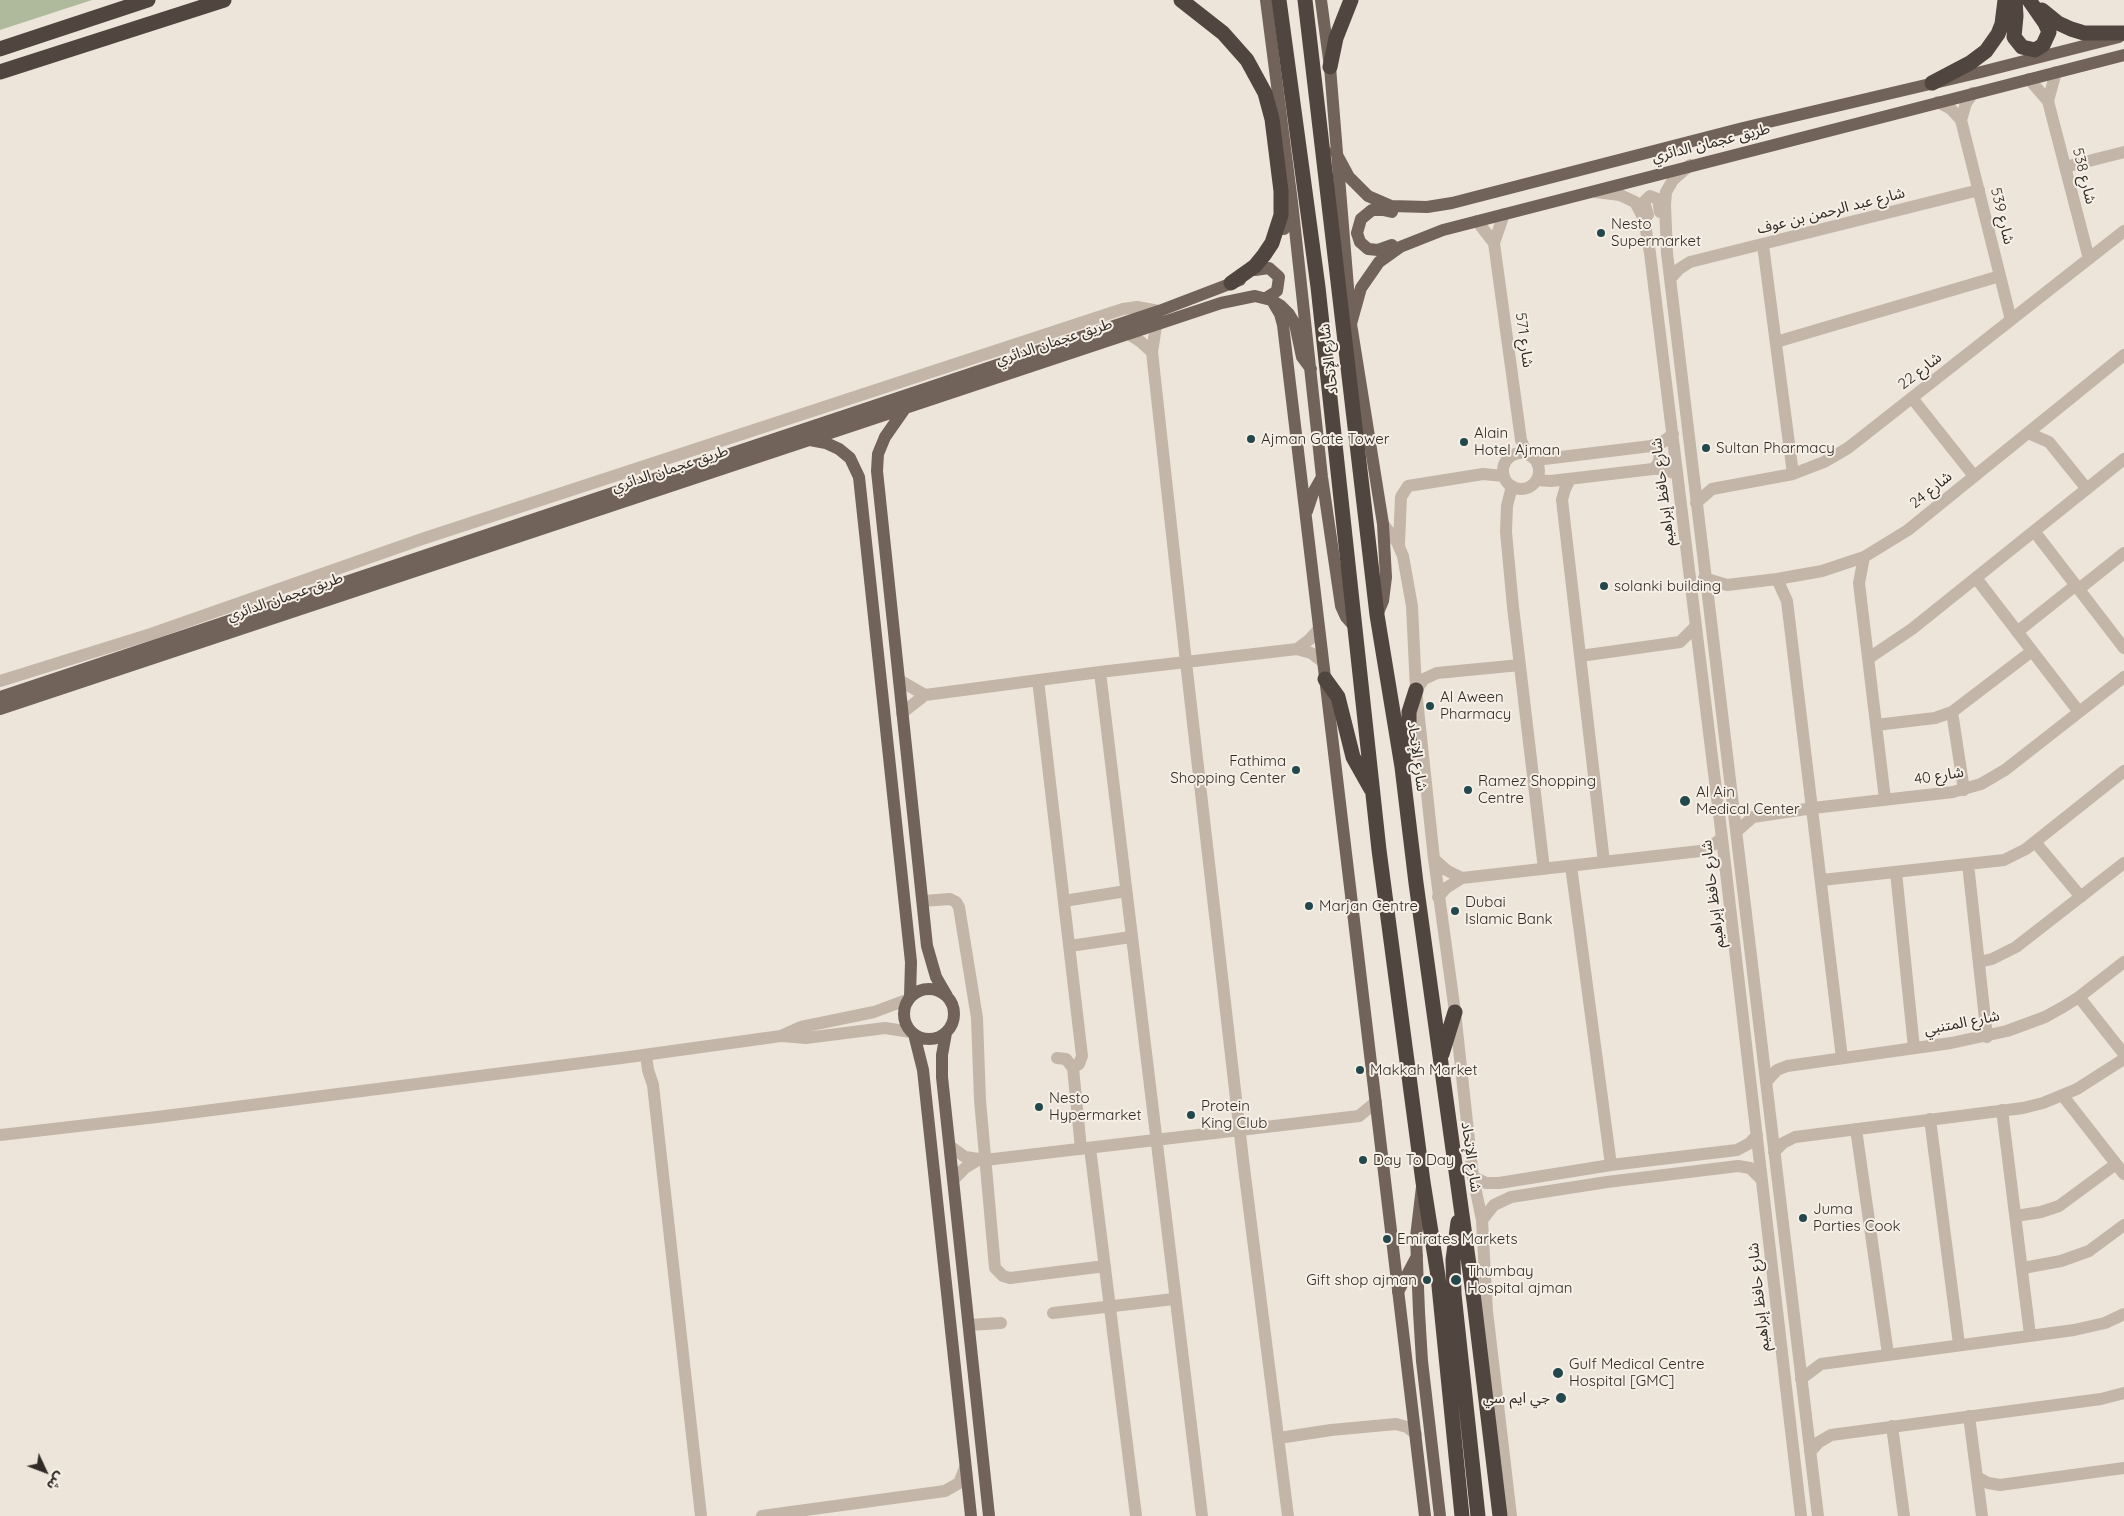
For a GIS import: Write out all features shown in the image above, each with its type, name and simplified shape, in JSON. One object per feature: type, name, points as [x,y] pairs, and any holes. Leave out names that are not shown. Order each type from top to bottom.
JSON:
[{"type":"highway","points":[[0,49],[148,0]]},
{"type":"highway","points":[[0,72],[224,0]]},
{"type":"highway","points":[[1183,0],[1220,22],[1249,51],[1270,87],[1283,126]]},
{"type":"highway","points":[[1183,0],[1223,33],[1247,60],[1260,82],[1272,119],[1281,190],[1281,215],[1272,243],[1264,255],[1243,276],[1231,283]]},
{"type":"highway","name":"شارع الإتحاد","points":[[1279,0],[1318,287],[1372,791],[1423,1182],[1438,1276],[1462,1516]]},
{"type":"highway","name":"شارع الإتحاد","points":[[1305,0],[1377,615],[1402,767],[1440,1061],[1474,1301],[1500,1516]]},
{"type":"highway","points":[[1330,67],[1336,38],[1351,0]]},
{"type":"highway","points":[[1932,83],[1970,63],[1986,51],[1998,34],[2002,24],[2005,0]]},
{"type":"highway","points":[[2015,0],[2014,37],[2022,48],[2035,50],[2043,45],[2049,32],[2048,27],[2029,0]]},
{"type":"highway","points":[[2034,0],[2047,15],[2071,29],[2084,32],[2124,34]]},
{"type":"highway","points":[[1325,679],[1334,691],[1340,704],[1345,732],[1353,758],[1372,791]]},
{"type":"highway","points":[[1402,767],[1409,751],[1409,712],[1416,690]]},
{"type":"highway","points":[[1440,1061],[1455,1012]]},
{"type":"highway","points":[[1460,1208],[1454,1251],[1454,1294],[1478,1516]]},
{"type":"highway","points":[[1474,1301],[1480,1318],[1489,1334]]},
{"type":"main road","points":[[1266,0],[1292,202],[1322,477],[1341,606],[1346,617],[1354,626]]},
{"type":"main road","points":[[1321,0],[1330,67],[1335,151],[1351,324],[1383,524],[1386,577],[1383,601],[1377,615]]},
{"type":"main road","name":"طريق عجمان الدائري","points":[[1335,151],[1354,184],[1368,196],[1383,204],[1415,208],[1452,203],[1752,126],[2124,34]]},
{"type":"main road","name":"طريق عجمان الدائري","points":[[1351,324],[1361,288],[1379,262],[1400,247],[1443,230],[2124,55]]},
{"type":"main road","name":"طريق عجمان الدائري","points":[[0,697],[1159,311],[1231,283],[1256,270],[1276,247],[1283,232],[1292,202]]},
{"type":"main road","points":[[1443,230],[1416,235],[1378,250],[1364,246],[1357,233],[1361,219],[1372,210],[1415,214],[1442,209],[1452,203]]},
{"type":"main road","points":[[1256,270],[1269,268],[1278,277],[1277,291],[1269,299]]},
{"type":"main road","name":"طريق عجمان الدائري","points":[[0,709],[1221,303],[1248,296],[1269,299]]},
{"type":"main road","points":[[1269,299],[1285,310],[1292,319],[1302,357],[1311,369]]},
{"type":"main road","points":[[1269,299],[1280,314],[1283,325],[1425,1516]]},
{"type":"main road","points":[[906,408],[884,437],[877,462],[890,602],[929,956],[936,977],[954,1011],[953,1023],[946,1033],[942,1055],[942,1077],[989,1516]]},
{"type":"main road","points":[[808,440],[826,443],[839,449],[850,458],[857,470],[860,484],[911,962],[909,998],[904,1014],[906,1025],[912,1033],[923,1070],[971,1516]]},
{"type":"main road","points":[[1306,520],[1310,502],[1322,477]]},
{"type":"main road","points":[[869,567],[877,568],[882,574],[885,594],[890,602]]},
{"type":"main road","points":[[909,998],[925,989],[937,990],[947,996]]},
{"type":"main road","points":[[912,1033],[930,1039],[946,1033]]},
{"type":"main road","points":[[1423,1182],[1417,1223],[1422,1360],[1440,1516]]},
{"type":"main road","points":[[1398,1292],[1417,1256]]},
{"type":"street","points":[[2048,101],[2056,72]]},
{"type":"street","name":"شارع 538","points":[[2029,79],[2048,101],[2089,259]]},
{"type":"street","points":[[1961,120],[1966,103],[1972,93]]},
{"type":"street","points":[[1938,102],[1951,109],[1961,120]]},
{"type":"street","name":"شارع 539","points":[[1961,120],[2011,320]]},
{"type":"street","points":[[2066,167],[2124,152]]},
{"type":"street","name":"شارع حافظ إبراهيم","points":[[1690,165],[1673,180],[1666,192],[1667,253],[1704,578],[1737,831],[1818,1516]]},
{"type":"street","name":"شارع عبد الرحمن بن عوف","points":[[1670,279],[1679,269],[1690,262],[1980,190]]},
{"type":"street","name":"شارع حافظ إبراهيم","points":[[1588,192],[1620,194],[1635,202],[1644,219],[1650,253],[1726,865],[1801,1516]]},
{"type":"street","points":[[1650,253],[1651,229],[1644,205],[1648,197],[1653,196],[1658,199],[1661,225],[1666,238]]},
{"type":"street","name":"شارع 571","points":[[1504,214],[1494,243],[1521,440],[1526,456]]},
{"type":"street","name":"شارع 571","points":[[1477,221],[1494,243]]},
{"type":"street","name":"شارع 22","points":[[1696,502],[1712,489],[1793,474],[1815,466],[1840,453],[2124,231]]},
{"type":"street","points":[[1763,245],[1793,474]]},
{"type":"street","points":[[1667,253],[1681,261],[1690,262]]},
{"type":"street","points":[[1776,342],[2000,276]]},
{"type":"street","points":[[0,681],[151,634],[422,539],[1123,309],[1137,307],[1159,311]]},
{"type":"street","points":[[1156,326],[1152,352],[1186,662],[1240,1131],[1288,1516]]},
{"type":"street","points":[[1129,334],[1152,352]]},
{"type":"street","name":"شارع 24","points":[[1704,578],[1727,585],[1777,579],[1845,564],[1864,557],[1908,530],[2124,355]]},
{"type":"street","points":[[1912,398],[1974,476]]},
{"type":"street","points":[[2047,418],[2049,442]]},
{"type":"street","points":[[2028,433],[2049,442],[2087,489]]},
{"type":"street","points":[[1526,456],[1540,471],[1537,480],[1531,486],[1523,489],[1512,486],[1504,476],[1504,465],[1511,456],[1651,446],[1663,442],[1673,434]]},
{"type":"street","points":[[1651,446],[1657,450],[1660,457],[1658,464],[1653,469]]},
{"type":"street","points":[[1869,658],[1899,638],[1976,578],[2124,459]]},
{"type":"street","points":[[1537,480],[1551,481],[1653,469],[1663,469],[1677,474]]},
{"type":"street","points":[[1504,476],[1483,474],[1408,486],[1400,497],[1399,544],[1405,563],[1412,606],[1416,690],[1438,898],[1455,1012],[1473,1177],[1482,1220],[1489,1334],[1511,1516]]},
{"type":"street","points":[[1693,477],[1712,489]]},
{"type":"street","points":[[1570,479],[1564,489],[1562,500],[1604,862]]},
{"type":"street","points":[[1551,481],[1562,500]]},
{"type":"street","points":[[1512,486],[1507,506],[1506,532],[1544,869]]},
{"type":"street","points":[[1383,524],[1399,544]]},
{"type":"street","points":[[2034,531],[2124,648]]},
{"type":"street","points":[[2018,632],[2124,553]]},
{"type":"street","points":[[1864,557],[1860,583],[1885,799]]},
{"type":"street","points":[[1845,564],[1860,583]]},
{"type":"street","points":[[1787,601],[1796,576]]},
{"type":"street","points":[[1976,578],[2079,712]]},
{"type":"street","points":[[1777,579],[1787,601],[1814,808],[1842,1058]]},
{"type":"street","points":[[1707,603],[1716,592],[1727,585]]},
{"type":"street","points":[[1680,642],[1696,626]]},
{"type":"street","points":[[1297,649],[1319,629]]},
{"type":"street","points":[[1580,656],[1680,642],[1700,653]]},
{"type":"street","points":[[902,713],[925,695],[1100,672],[1297,649],[1311,653],[1323,662]]},
{"type":"street","points":[[1876,725],[1935,718],[1952,712],[2032,651]]},
{"type":"street","points":[[1416,663],[1437,673]]},
{"type":"street","points":[[1416,690],[1424,679],[1437,673],[1520,665]]},
{"type":"street","points":[[1100,672],[1174,1299],[1202,1516]]},
{"type":"street","name":"شارع 40","points":[[1737,831],[1753,818],[1814,808],[1964,790],[1998,776],[2124,677]]},
{"type":"street","points":[[899,680],[925,695]]},
{"type":"street","points":[[1038,680],[1082,1056],[1079,1064],[1073,1068]]},
{"type":"street","points":[[1952,712],[1964,790]]},
{"type":"street","points":[[1822,880],[2004,860],[2035,842],[2124,771]]},
{"type":"street","points":[[1733,806],[1753,818]]},
{"type":"street","points":[[1438,898],[1446,888],[1462,878],[1700,851],[1710,847],[1722,838]]},
{"type":"street","points":[[2035,842],[2081,898]]},
{"type":"street","points":[[1700,851],[1716,855],[1726,865]]},
{"type":"street","points":[[1434,859],[1446,870],[1462,878]]},
{"type":"street","points":[[1979,962],[2004,954],[2016,947],[2124,863]]},
{"type":"street","points":[[1968,864],[1987,1037]]},
{"type":"street","points":[[1571,866],[1611,1165]]},
{"type":"street","points":[[1896,872],[1914,1048]]},
{"type":"street","points":[[1064,901],[1126,891]]},
{"type":"street","points":[[923,901],[950,899],[956,902],[959,907],[977,1018],[981,1160],[994,1264],[999,1274],[1010,1278],[1105,1266]]},
{"type":"street","points":[[1070,946],[1131,937]]},
{"type":"street","name":"شارع المتنبي","points":[[1766,1082],[1777,1070],[1787,1066],[1987,1037],[2026,1025],[2045,1017],[2079,997],[2124,962]]},
{"type":"street","points":[[2079,997],[2124,1054]]},
{"type":"street","points":[[781,1036],[801,1027],[874,1012],[909,998]]},
{"type":"street","points":[[0,1135],[157,1117],[781,1036],[806,1038],[885,1028],[912,1033]]},
{"type":"street","points":[[1762,1051],[1774,1060],[1787,1066]]},
{"type":"street","points":[[651,1054],[648,1070],[653,1085],[701,1516]]},
{"type":"street","points":[[1057,1058],[1066,1059],[1073,1068],[1111,1306],[1136,1516]]},
{"type":"street","points":[[1774,1152],[1783,1143],[1795,1137],[2036,1105],[2063,1096],[2124,1059]]},
{"type":"street","points":[[2016,1216],[2042,1212],[2059,1206],[2120,1169],[2063,1096]]},
{"type":"street","points":[[1359,1116],[1376,1102]]},
{"type":"street","points":[[2002,1110],[2030,1335]]},
{"type":"street","points":[[950,1146],[965,1157],[981,1160],[1359,1116],[1379,1127]]},
{"type":"street","points":[[1930,1119],[1959,1344]]},
{"type":"street","points":[[1771,1127],[1780,1133],[1795,1137]]},
{"type":"street","points":[[1856,1129],[1888,1354]]},
{"type":"street","points":[[1473,1177],[1481,1182],[1493,1184],[1611,1165],[1727,1151],[1746,1146],[1757,1135]]},
{"type":"street","points":[[1727,1151],[1732,1158],[1730,1167]]},
{"type":"street","points":[[954,1179],[981,1160]]},
{"type":"street","points":[[1482,1220],[1494,1205],[1505,1198],[1517,1195],[1744,1166],[1750,1168],[1762,1180]]},
{"type":"street","points":[[1516,1181],[1513,1183],[1512,1190],[1517,1195]]},
{"type":"street","points":[[2022,1268],[2061,1261],[2089,1251],[2124,1225]]},
{"type":"street","points":[[1054,1313],[1174,1299]]},
{"type":"street","points":[[1801,1379],[1822,1364],[2090,1327],[2124,1314]]},
{"type":"street","points":[[969,1325],[1001,1323]]},
{"type":"street","points":[[1800,1354],[1822,1364]]},
{"type":"street","points":[[1810,1452],[1819,1442],[1831,1435],[2101,1399],[2124,1393]]},
{"type":"street","points":[[1396,1424],[1405,1418],[1412,1409]]},
{"type":"street","points":[[1970,1416],[1982,1516]]},
{"type":"street","points":[[1279,1438],[1331,1430],[1396,1424],[1407,1427],[1416,1434]]},
{"type":"street","points":[[1892,1426],[1904,1516]]},
{"type":"street","points":[[1807,1428],[1831,1435]]},
{"type":"street","points":[[762,1516],[945,1491],[960,1482],[965,1468]]},
{"type":"street","points":[[1978,1483],[1990,1490],[2000,1485],[2124,1468]]},
{"type":"green space","points":[[0,0],[92,0],[0,30]]},
{"type":"place","name":"Nesto Supermarket","points":[[1601,233]]},
{"type":"place","name":"Ajman Gate Tower","points":[[1251,439]]},
{"type":"place","name":"Alain Hotel Ajman","points":[[1464,442]]},
{"type":"place","name":"Sultan Pharmacy","points":[[1706,448]]},
{"type":"place","name":"solanki building","points":[[1604,586]]},
{"type":"place","name":"Al Aween Pharmacy","points":[[1430,706]]},
{"type":"place","name":"Fathima Shopping Center","points":[[1296,770]]},
{"type":"place","name":"Ramez Shopping Centre","points":[[1468,790]]},
{"type":"place","name":"Al Ain Medical Center","points":[[1685,801]]},
{"type":"place","name":"Marjan Centre","points":[[1309,906]]},
{"type":"place","name":"Dubai Islamic Bank","points":[[1455,911]]},
{"type":"place","name":"Makkah Market","points":[[1360,1070]]},
{"type":"place","name":"Nesto Hypermarket","points":[[1039,1107]]},
{"type":"place","name":"Protein King Club","points":[[1191,1115]]},
{"type":"place","name":"Day To Day","points":[[1363,1160]]},
{"type":"place","name":"Juma Parties Cook","points":[[1803,1218]]},
{"type":"place","name":"Emirates Markets","points":[[1387,1239]]},
{"type":"place","name":"Gift shop ajman","points":[[1427,1280]]},
{"type":"place","name":"Thumbay Hospital ajman","points":[[1456,1280]]},
{"type":"place","name":"Gulf Medical Centre Hospital [GMC]","points":[[1558,1373]]},
{"type":"place","name":"جي ايم سي","points":[[1561,1398]]}]
